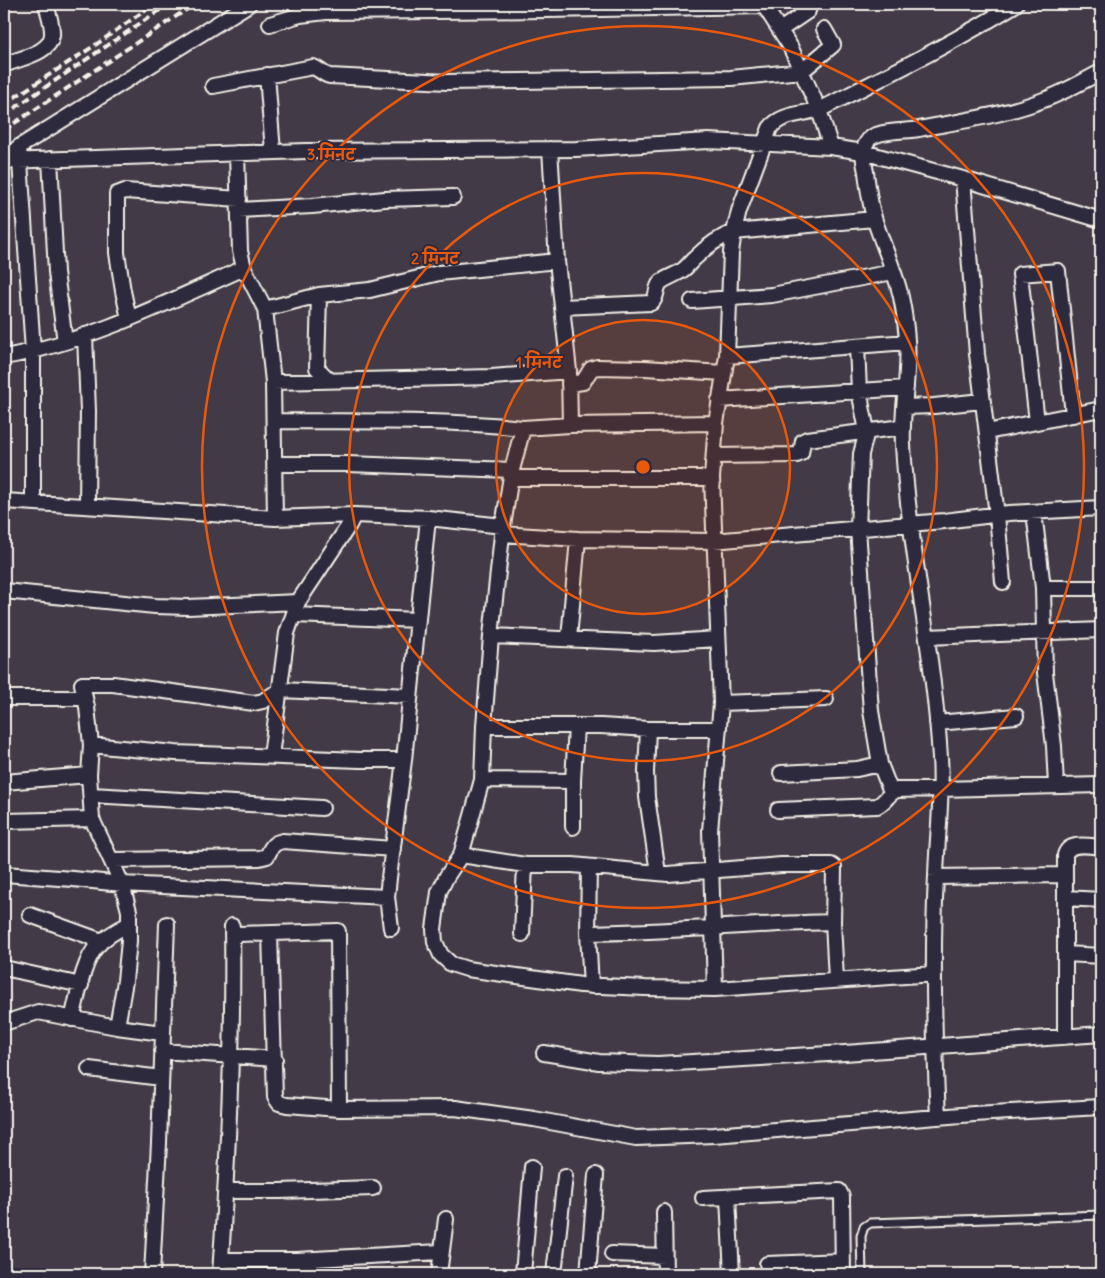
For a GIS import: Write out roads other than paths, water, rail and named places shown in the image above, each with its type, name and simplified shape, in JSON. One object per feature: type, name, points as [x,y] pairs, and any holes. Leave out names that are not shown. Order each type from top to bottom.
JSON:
[{"type":"street","points":[[4,65],[40,50],[50,42],[52,33],[46,4]]},
{"type":"street","points":[[4,161],[20,153],[249,4]]},
{"type":"street","points":[[715,989],[710,831],[721,703],[712,478],[716,423],[727,356],[734,232],[740,210],[770,128],[775,121],[819,110],[980,26],[1016,4]]},
{"type":"street","points":[[270,24],[300,15],[326,12],[627,9],[764,5],[790,46],[802,71],[819,110],[831,147]]},
{"type":"street","points":[[780,30],[808,10]]},
{"type":"street","points":[[213,86],[313,67],[318,68],[324,75],[330,76],[447,82],[732,78],[802,71],[833,46],[824,30]]},
{"type":"street","points":[[938,1117],[934,1046],[934,974],[936,877],[941,788],[937,723],[911,524],[902,427],[906,388],[907,342],[901,298],[894,272],[874,219],[863,152],[867,141],[876,134],[914,130],[1014,109],[1046,99],[1101,72]]},
{"type":"street","points":[[267,75],[273,152]]},
{"type":"street","points":[[20,153],[50,159],[273,152],[550,149],[708,141],[831,147],[863,152],[963,179],[1101,220]]},
{"type":"street","points":[[550,149],[557,261],[569,377],[570,424]]},
{"type":"street","points":[[20,153],[33,352],[33,503]]},
{"type":"street","points":[[237,153],[240,251],[244,268],[264,310],[272,382],[275,518]]},
{"type":"street","points":[[50,159],[56,272],[65,342]]},
{"type":"street","points":[[963,179],[982,401],[997,514],[1003,582]]},
{"type":"street","points":[[129,319],[117,253],[117,194],[125,191],[239,205],[312,206],[385,199],[452,197]]},
{"type":"street","points":[[562,307],[651,303],[655,300],[659,284],[685,269],[695,257],[709,246],[722,237],[734,232],[874,219]]},
{"type":"street","points":[[264,310],[320,295],[370,290],[439,273],[557,261]]},
{"type":"street","points":[[4,358],[33,352],[129,319],[244,268]]},
{"type":"street","points":[[1037,422],[1020,274],[1058,270],[1073,415]]},
{"type":"street","points":[[692,301],[772,295],[894,272]]},
{"type":"street","points":[[320,295],[318,368],[329,380]]},
{"type":"street","points":[[85,335],[88,411],[87,506]]},
{"type":"street","points":[[727,356],[907,342]]},
{"type":"street","points":[[857,346],[858,391],[866,430],[861,454],[858,529],[871,711],[880,764],[891,792]]},
{"type":"street","points":[[272,382],[569,377],[583,382],[591,369],[597,367],[645,368],[723,374]]},
{"type":"street","points":[[719,400],[906,388]]},
{"type":"street","points":[[904,407],[982,401]]},
{"type":"street","points":[[987,432],[1101,409]]},
{"type":"street","points":[[274,422],[412,422],[522,428],[570,424],[716,423]]},
{"type":"street","points":[[714,456],[797,455],[801,453],[803,441],[807,439],[866,430],[902,427]]},
{"type":"street","points":[[522,428],[511,474],[502,530],[491,636],[482,780],[461,855],[439,892],[434,929],[435,942],[441,955],[452,964],[467,969],[591,986],[715,989],[934,974]]},
{"type":"street","points":[[275,464],[348,464],[511,474],[712,478]]},
{"type":"street","points":[[4,501],[275,518],[354,515],[428,518],[502,530],[578,539],[713,540],[858,529],[997,514],[1101,508],[1101,514]]},
{"type":"street","points":[[1034,512],[1043,588],[1044,632],[1056,786]]},
{"type":"street","points":[[270,756],[287,633],[296,609],[354,515]]},
{"type":"street","points":[[391,928],[387,897],[404,760],[428,518]]},
{"type":"street","points":[[569,638],[578,539]]},
{"type":"street","points":[[1043,588],[1101,588]]},
{"type":"street","points":[[4,591],[155,606],[296,609],[418,620]]},
{"type":"street","points":[[926,637],[1101,630]]},
{"type":"street","points":[[491,636],[654,643],[718,639]]},
{"type":"street","points":[[117,1027],[125,981],[129,911],[122,884],[92,818],[89,775],[91,745],[82,684],[113,684],[254,703],[263,701],[280,690],[410,696]]},
{"type":"street","points":[[4,698],[85,698]]},
{"type":"street","points":[[721,703],[826,699]]},
{"type":"street","points":[[937,723],[1016,716]]},
{"type":"street","points":[[484,726],[719,729]]},
{"type":"street","points":[[573,827],[576,726]]},
{"type":"street","points":[[648,729],[647,796],[658,873]]},
{"type":"street","points":[[91,745],[175,753],[404,760]]},
{"type":"street","points":[[781,773],[857,769],[880,764]]},
{"type":"street","points":[[4,782],[89,775]]},
{"type":"street","points":[[482,780],[573,781]]},
{"type":"street","points":[[778,810],[877,806],[883,803],[891,792],[897,790],[1101,784]]},
{"type":"street","points":[[91,796],[322,808]]},
{"type":"street","points":[[4,821],[92,818]]},
{"type":"street","points":[[112,860],[259,858],[266,856],[272,845],[276,842],[283,841],[393,849]]},
{"type":"street","points":[[1066,1037],[1065,855],[1070,847],[1101,847]]},
{"type":"street","points":[[461,855],[525,865],[589,867],[658,873],[712,871],[781,865],[831,865],[834,867],[833,922],[836,980]]},
{"type":"street","points":[[522,934],[525,865]]},
{"type":"street","points":[[589,867],[588,933],[591,986]]},
{"type":"street","points":[[4,874],[122,884],[387,897]]},
{"type":"street","points":[[936,877],[1065,875]]},
{"type":"street","points":[[1065,898],[1101,900]]},
{"type":"street","points":[[30,915],[102,941]]},
{"type":"street","points":[[588,933],[833,922]]},
{"type":"street","points":[[72,1020],[87,962],[102,941],[111,933],[129,924]]},
{"type":"street","points":[[152,1274],[167,924]]},
{"type":"street","points":[[220,1274],[226,1191],[234,1002],[232,932],[238,934],[270,934],[338,932],[339,1109]]},
{"type":"street","points":[[270,934],[275,1097],[279,1103],[287,1106],[339,1109],[455,1108],[534,1119],[636,1138],[714,1135],[938,1117],[1101,1107]]},
{"type":"street","points":[[1066,954],[1101,956]]},
{"type":"street","points":[[4,968],[81,985]]},
{"type":"street","points":[[4,1023],[38,1012],[72,1020],[162,1033]]},
{"type":"street","points":[[544,1053],[599,1062],[658,1064],[845,1053],[1101,1034]]},
{"type":"street","points":[[162,1051],[275,1059]]},
{"type":"street","points":[[90,1069],[161,1078]]},
{"type":"street","points":[[523,1274],[532,1167]]},
{"type":"street","points":[[588,1274],[596,1175]]},
{"type":"street","points":[[554,1274],[565,1176]]},
{"type":"street","points":[[226,1191],[373,1188]]},
{"type":"street","points":[[703,1198],[839,1191],[842,1198],[843,1268],[767,1264]]},
{"type":"street","points":[[728,1198],[732,1274]]},
{"type":"street","points":[[664,1212],[665,1274]]},
{"type":"street","points":[[439,1274],[440,1252],[446,1219]]},
{"type":"street","points":[[221,1260],[297,1260],[440,1252]]},
{"type":"street","points":[[612,1254],[664,1256]]},
{"type":"lane","points":[[862,1274],[861,1236],[864,1227],[870,1223],[1101,1215]]},
{"type":"railway","points":[[4,104],[94,46],[154,4]]},
{"type":"railway","points":[[4,115],[169,4]]},
{"type":"railway","points":[[4,130],[195,4]]}]
